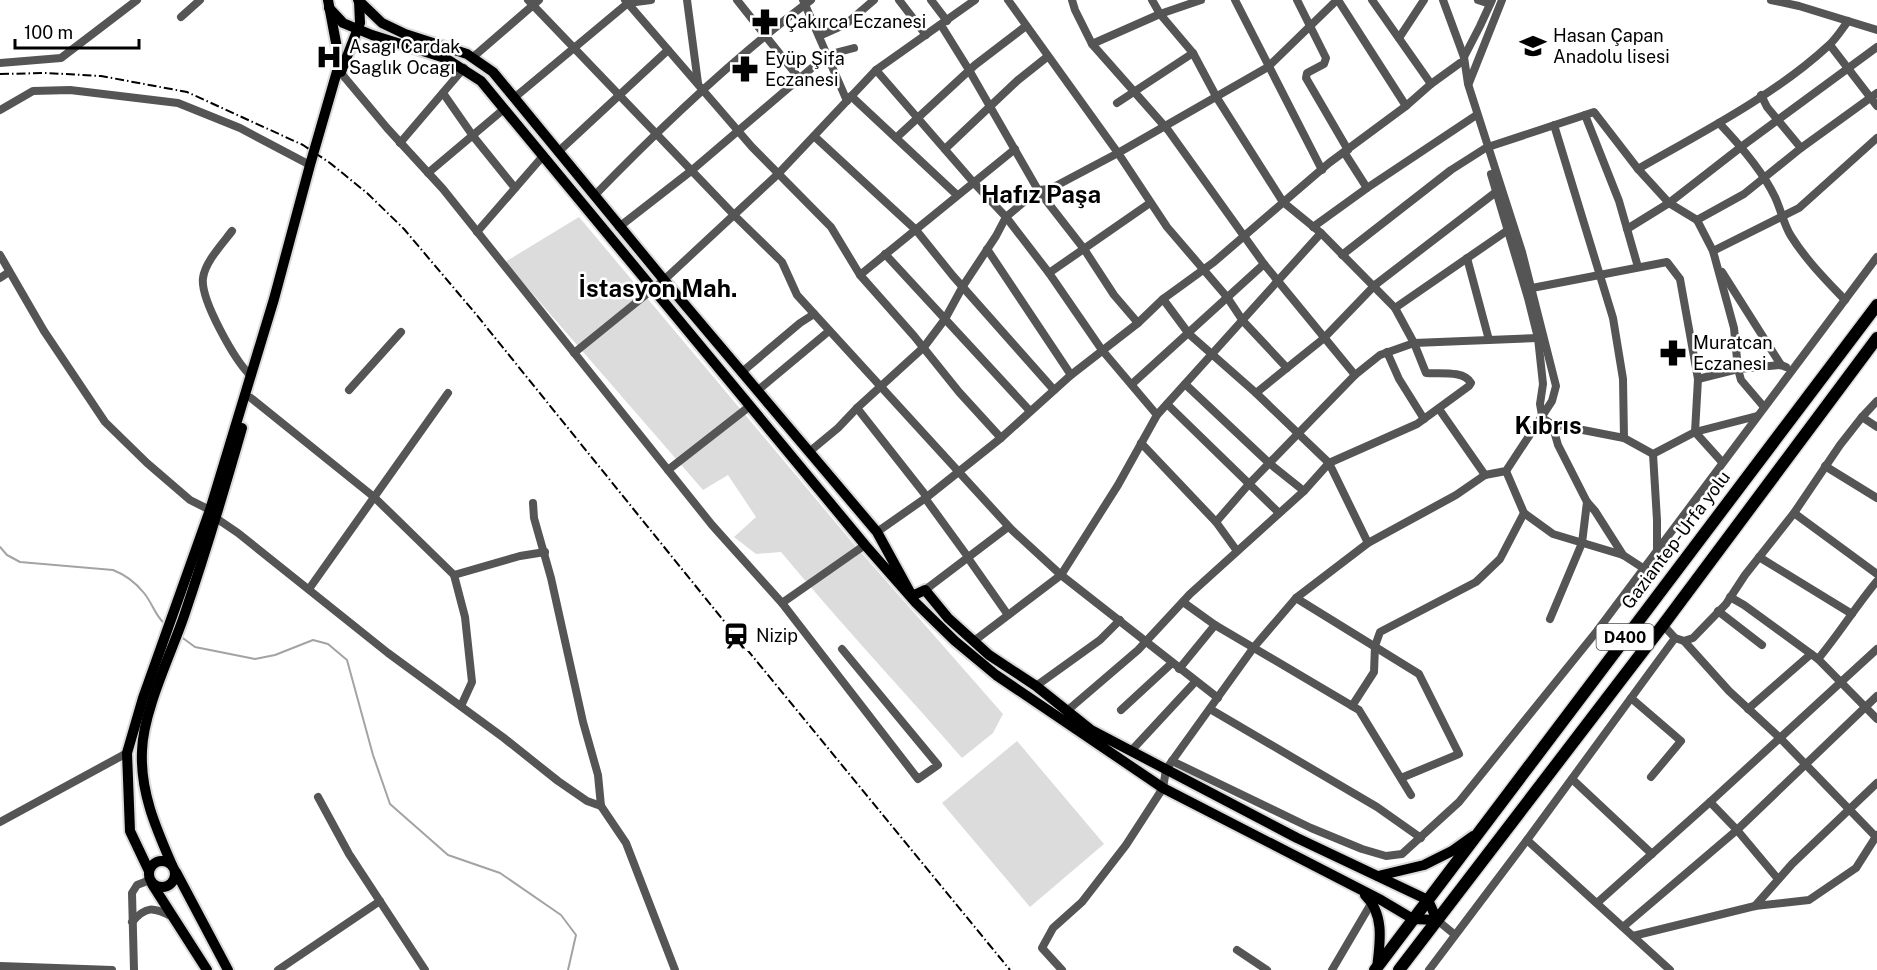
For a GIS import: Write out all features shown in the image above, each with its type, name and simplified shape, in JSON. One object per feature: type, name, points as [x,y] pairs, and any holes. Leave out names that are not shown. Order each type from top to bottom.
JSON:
[{"type":"highway","name":"Gaziantep-Urfa yolu","points":[[1376,969],[1877,305]]},
{"type":"highway","name":"D400","points":[[1399,970],[1663,626],[1877,338]]},
{"type":"main road","points":[[207,970],[171,916],[150,878],[130,831],[127,753],[179,614],[251,398],[341,73],[360,23],[359,0]]},
{"type":"main road","points":[[329,4],[343,23],[357,30],[445,58],[464,68],[481,81],[865,545],[924,610],[955,641],[996,675],[1162,788],[1359,888],[1413,919],[1437,920],[1428,900],[1297,838],[1169,766],[1131,751],[1091,730],[1036,686],[989,655],[948,618],[925,590],[912,596],[877,532],[664,280],[493,72],[467,54],[405,34],[382,23],[359,0]]},
{"type":"main road","points":[[213,514],[338,68],[329,4]]},
{"type":"main road","points":[[164,655],[142,749],[142,779],[152,819],[174,869],[228,970]]},
{"type":"main road","points":[[1378,876],[1424,866],[1452,851],[1476,834]]},
{"type":"main road","points":[[159,861],[168,862],[174,869],[174,881],[168,886],[160,888],[150,878],[154,863],[159,861]]},
{"type":"main road","points":[[1359,888],[1372,902],[1381,933],[1376,969]]},
{"type":"street","points":[[0,63],[61,58],[137,0]]},
{"type":"street","points":[[181,17],[200,0]]},
{"type":"street","points":[[514,98],[626,2],[651,0]]},
{"type":"street","points":[[687,0],[701,88]]},
{"type":"street","points":[[737,0],[799,78]]},
{"type":"street","points":[[819,36],[846,24],[874,0]]},
{"type":"street","points":[[899,0],[926,35]]},
{"type":"street","points":[[931,0],[1038,190],[1084,249],[1114,295],[1138,323]]},
{"type":"street","points":[[1008,0],[1118,153],[1167,227],[1227,297],[1243,321],[1287,368]]},
{"type":"street","points":[[1072,0],[1092,44],[1168,130],[1263,264],[1354,375]]},
{"type":"street","points":[[1068,710],[1146,642],[1183,602],[1305,491],[1329,463],[1424,419],[1471,383],[1462,375],[1426,373],[1414,343],[1395,308],[1322,233],[1283,202],[1217,98],[1193,53],[1160,14],[1152,0]]},
{"type":"street","points":[[1092,44],[1160,14],[1201,0]]},
{"type":"street","points":[[1235,0],[1322,171]]},
{"type":"street","points":[[1297,0],[1326,58],[1326,62],[1305,76],[1367,188]]},
{"type":"street","points":[[809,452],[838,428],[924,347],[945,319],[1006,217],[1038,190],[1050,189],[1118,153],[1268,67],[1337,0],[1406,106]]},
{"type":"street","points":[[1372,0],[1431,84]]},
{"type":"street","points":[[1399,38],[1424,0]]},
{"type":"street","points":[[1062,970],[1042,948],[1053,928],[1082,903],[1126,845],[1162,788],[1169,766],[1254,647],[1296,598],[1368,543],[1456,495],[1485,475],[1506,471],[1552,401],[1556,386],[1532,288],[1475,116],[1462,60],[1437,0]]},
{"type":"street","points":[[1443,0],[1462,60],[1496,192],[1538,338],[1543,384],[1540,404],[1542,416],[1552,424],[1624,438],[1653,454]]},
{"type":"street","points":[[877,532],[958,473],[1071,375],[1138,323],[1163,299],[1214,261],[1283,202],[1462,60],[1491,2],[1478,0]]},
{"type":"street","points":[[1468,84],[1502,0]]},
{"type":"street","points":[[1771,0],[1799,6],[1877,30]]},
{"type":"street","points":[[1789,0],[1799,6]]},
{"type":"street","points":[[574,353],[664,280],[778,174],[876,70],[944,23],[971,1]]},
{"type":"street","points":[[472,58],[533,2],[573,48],[782,262],[797,296],[1008,527],[1061,575],[1218,698]]},
{"type":"street","points":[[626,2],[738,131],[831,227],[860,275],[1001,438]]},
{"type":"street","points":[[594,196],[701,88],[806,2],[827,55],[849,99],[896,138],[957,195]]},
{"type":"street","points":[[1638,169],[1719,123],[1761,95],[1830,45],[1848,21]]},
{"type":"street","points":[[896,138],[969,70],[1026,26]]},
{"type":"street","points":[[1830,45],[1847,68],[1874,95],[1877,106]]},
{"type":"street","points":[[1627,228],[1669,203],[1877,47]]},
{"type":"street","points":[[620,227],[691,171],[827,55],[854,48]]},
{"type":"street","points":[[558,152],[668,50]]},
{"type":"street","points":[[1117,103],[1193,53]]},
{"type":"street","points":[[945,149],[1018,80],[1047,57]]},
{"type":"street","points":[[400,143],[464,68]]},
{"type":"street","points":[[876,70],[1006,217],[1049,273],[1102,350],[1157,415]]},
{"type":"street","points":[[341,73],[477,232],[712,525],[782,603],[918,778],[938,765],[842,649]]},
{"type":"street","points":[[0,110],[33,91],[70,90],[178,103],[240,128],[310,165]]},
{"type":"street","points":[[443,93],[473,136],[515,188]]},
{"type":"street","points":[[1761,95],[1777,120],[1801,148]]},
{"type":"street","points":[[1697,220],[1744,194],[1801,148],[1874,95]]},
{"type":"street","points":[[428,173],[504,109]]},
{"type":"street","points":[[1342,255],[1451,170],[1486,148],[1594,112],[1638,169],[1669,203],[1697,220],[1713,251],[1734,328],[1741,380],[1764,407]]},
{"type":"street","points":[[1585,115],[1618,201],[1638,267]]},
{"type":"street","points":[[1313,227],[1475,116]]},
{"type":"street","points":[[1719,123],[1741,147],[1764,179],[1790,234],[1811,264],[1845,300]]},
{"type":"street","points":[[1554,125],[1613,318],[1623,379],[1624,438]]},
{"type":"street","points":[[814,136],[916,230],[1054,390]]},
{"type":"street","points":[[1713,251],[1799,208],[1877,138]]},
{"type":"street","points":[[860,275],[1015,149]]},
{"type":"street","points":[[477,232],[543,156]]},
{"type":"street","points":[[1256,393],[1323,339],[1375,285],[1496,192]]},
{"type":"street","points":[[1049,273],[1150,203]]},
{"type":"street","points":[[1395,308],[1508,230]]},
{"type":"street","points":[[232,231],[212,257],[202,278],[210,310],[240,365],[251,376]]},
{"type":"street","points":[[974,641],[1061,575],[1118,485],[1157,415],[1322,233]]},
{"type":"street","points":[[987,249],[1071,375]]},
{"type":"street","points":[[885,254],[1030,411]]},
{"type":"street","points":[[0,255],[70,372],[105,422],[147,463],[190,500],[238,533],[388,653],[558,781],[587,801],[601,806]]},
{"type":"street","points":[[1169,766],[1362,849],[1386,856],[1402,854],[1459,802],[1597,631],[1877,257]]},
{"type":"street","points":[[1467,258],[1490,340]]},
{"type":"street","points":[[1532,288],[1667,262],[1680,279],[1698,379],[1695,432],[1722,462]]},
{"type":"street","points":[[1716,263],[1781,365]]},
{"type":"street","points":[[1132,384],[1263,264]]},
{"type":"street","points":[[0,278],[9,272]]},
{"type":"street","points":[[1163,299],[1189,334],[1256,393],[1329,463],[1368,543]]},
{"type":"street","points":[[741,372],[814,314]]},
{"type":"street","points":[[757,391],[829,331]]},
{"type":"street","points":[[349,390],[401,332]]},
{"type":"street","points":[[1216,522],[1249,484],[1354,375],[1380,355],[1414,343],[1538,338]]},
{"type":"street","points":[[1387,352],[1399,379],[1424,419]]},
{"type":"street","points":[[1698,379],[1738,369],[1781,365],[1793,369]]},
{"type":"street","points":[[1185,384],[1269,463],[1305,491]]},
{"type":"street","points":[[309,590],[448,393]]},
{"type":"street","points":[[251,398],[374,497],[454,575],[465,617],[472,682],[461,706]]},
{"type":"street","points":[[1684,641],[1693,638],[1730,597],[1794,513],[1825,466],[1877,401]]},
{"type":"street","points":[[1167,404],[1279,513]]},
{"type":"street","points":[[668,470],[750,406]]},
{"type":"street","points":[[857,408],[926,498],[1008,615]]},
{"type":"street","points":[[1439,409],[1485,475]]},
{"type":"street","points":[[1653,454],[1695,432],[1757,417]]},
{"type":"street","points":[[1862,417],[1877,426]]},
{"type":"street","points":[[1552,424],[1558,445],[1587,502],[1623,555]]},
{"type":"street","points":[[1141,443],[1216,522],[1237,551]]},
{"type":"street","points":[[1653,454],[1657,550]]},
{"type":"street","points":[[1825,466],[1877,498]]},
{"type":"street","points":[[1506,471],[1524,513],[1553,534],[1623,555],[1643,568]]},
{"type":"street","points":[[1550,619],[1582,543],[1587,502]]},
{"type":"street","points":[[533,503],[534,518],[545,552],[583,722],[598,775],[601,806],[626,843],[675,970]]},
{"type":"street","points":[[1352,706],[1374,672],[1375,646],[1380,632],[1476,582],[1500,559],[1524,513]]},
{"type":"street","points":[[1794,513],[1877,574]]},
{"type":"street","points":[[925,590],[1008,527]]},
{"type":"street","points":[[782,603],[865,545]]},
{"type":"street","points":[[454,575],[520,556],[545,552]]},
{"type":"street","points":[[1759,557],[1852,614]]},
{"type":"street","points":[[1748,709],[1836,638],[1877,581]]},
{"type":"street","points":[[1730,597],[1814,656],[1877,718]]},
{"type":"street","points":[[1296,598],[1419,675],[1459,753],[1401,778]]},
{"type":"street","points":[[1183,602],[1215,625],[1359,710],[1411,795]]},
{"type":"street","points":[[1718,611],[1762,645]]},
{"type":"street","points":[[1036,686],[1100,640],[1120,620]]},
{"type":"street","points":[[1121,710],[1176,666],[1215,625]]},
{"type":"street","points":[[1633,936],[1755,906],[1809,900],[1856,868],[1876,836],[1780,738],[1728,691],[1684,641],[1675,638],[1663,626]]},
{"type":"street","points":[[1428,970],[1527,840],[1675,638]]},
{"type":"street","points":[[1597,903],[1840,682],[1873,660],[1877,648]]},
{"type":"street","points":[[1131,751],[1195,682]]},
{"type":"street","points":[[1623,927],[1737,830],[1877,696]]},
{"type":"street","points":[[1631,698],[1681,741],[1651,777]]},
{"type":"street","points":[[1210,709],[1377,807],[1421,838]]},
{"type":"street","points":[[0,822],[127,753]]},
{"type":"street","points":[[1572,779],[1652,854]]},
{"type":"street","points":[[1755,906],[1792,864],[1877,783]]},
{"type":"street","points":[[318,796],[349,854],[423,970]]},
{"type":"street","points":[[1710,802],[1778,879]]},
{"type":"street","points":[[1527,840],[1670,970]]},
{"type":"street","points":[[134,970],[132,893],[137,885],[150,878]]},
{"type":"street","points":[[278,970],[380,901]]},
{"type":"street","points":[[1332,970],[1372,902]]},
{"type":"street","points":[[132,922],[141,912],[149,909],[157,909],[171,916]]},
{"type":"street","points":[[1437,920],[1454,934]]},
{"type":"street","points":[[1238,950],[1267,970]]},
{"type":"street","points":[[0,966],[112,970]]},
{"type":"shaded area","points":[[579,217],[852,542],[1003,714],[993,733],[962,758],[781,552],[756,554],[734,537],[756,517],[728,475],[703,490],[505,262]]},
{"type":"shaded area","points":[[1017,741],[1104,844],[1030,907],[942,803]]},
{"type":"waterway","points":[[0,547],[7,555],[20,562],[118,572],[141,589],[166,625]]},
{"type":"waterway","points":[[180,636],[195,647],[255,659],[275,655],[313,640],[328,644],[347,660],[373,755],[390,804],[448,855],[500,873],[561,915],[576,935],[568,970]]},
{"type":"railway","points":[[0,74],[47,73],[101,76],[187,92],[303,145],[367,193],[404,229],[475,313],[1010,970]]},
{"type":"place","name":"Çakırca Eczanesi","points":[[765,22]]},
{"type":"place","name":"Hasan Çapan Anadolu lisesi","points":[[1533,46]]},
{"type":"place","name":"Asagı Cardak Saglık Ocagı","points":[[329,57]]},
{"type":"place","name":"Eyüp Şifa Eczanesi","points":[[745,69]]},
{"type":"place","name":"Muratcan Eczanesi","points":[[1673,353]]},
{"type":"place","name":"Nizip","points":[[736,636]]},
{"type":"district","name":"Hafız Paşa","points":[[1041,195]]},
{"type":"district","name":"İstasyon Mah.","points":[[658,289]]},
{"type":"district","name":"Kıbrıs","points":[[1548,426]]}]
